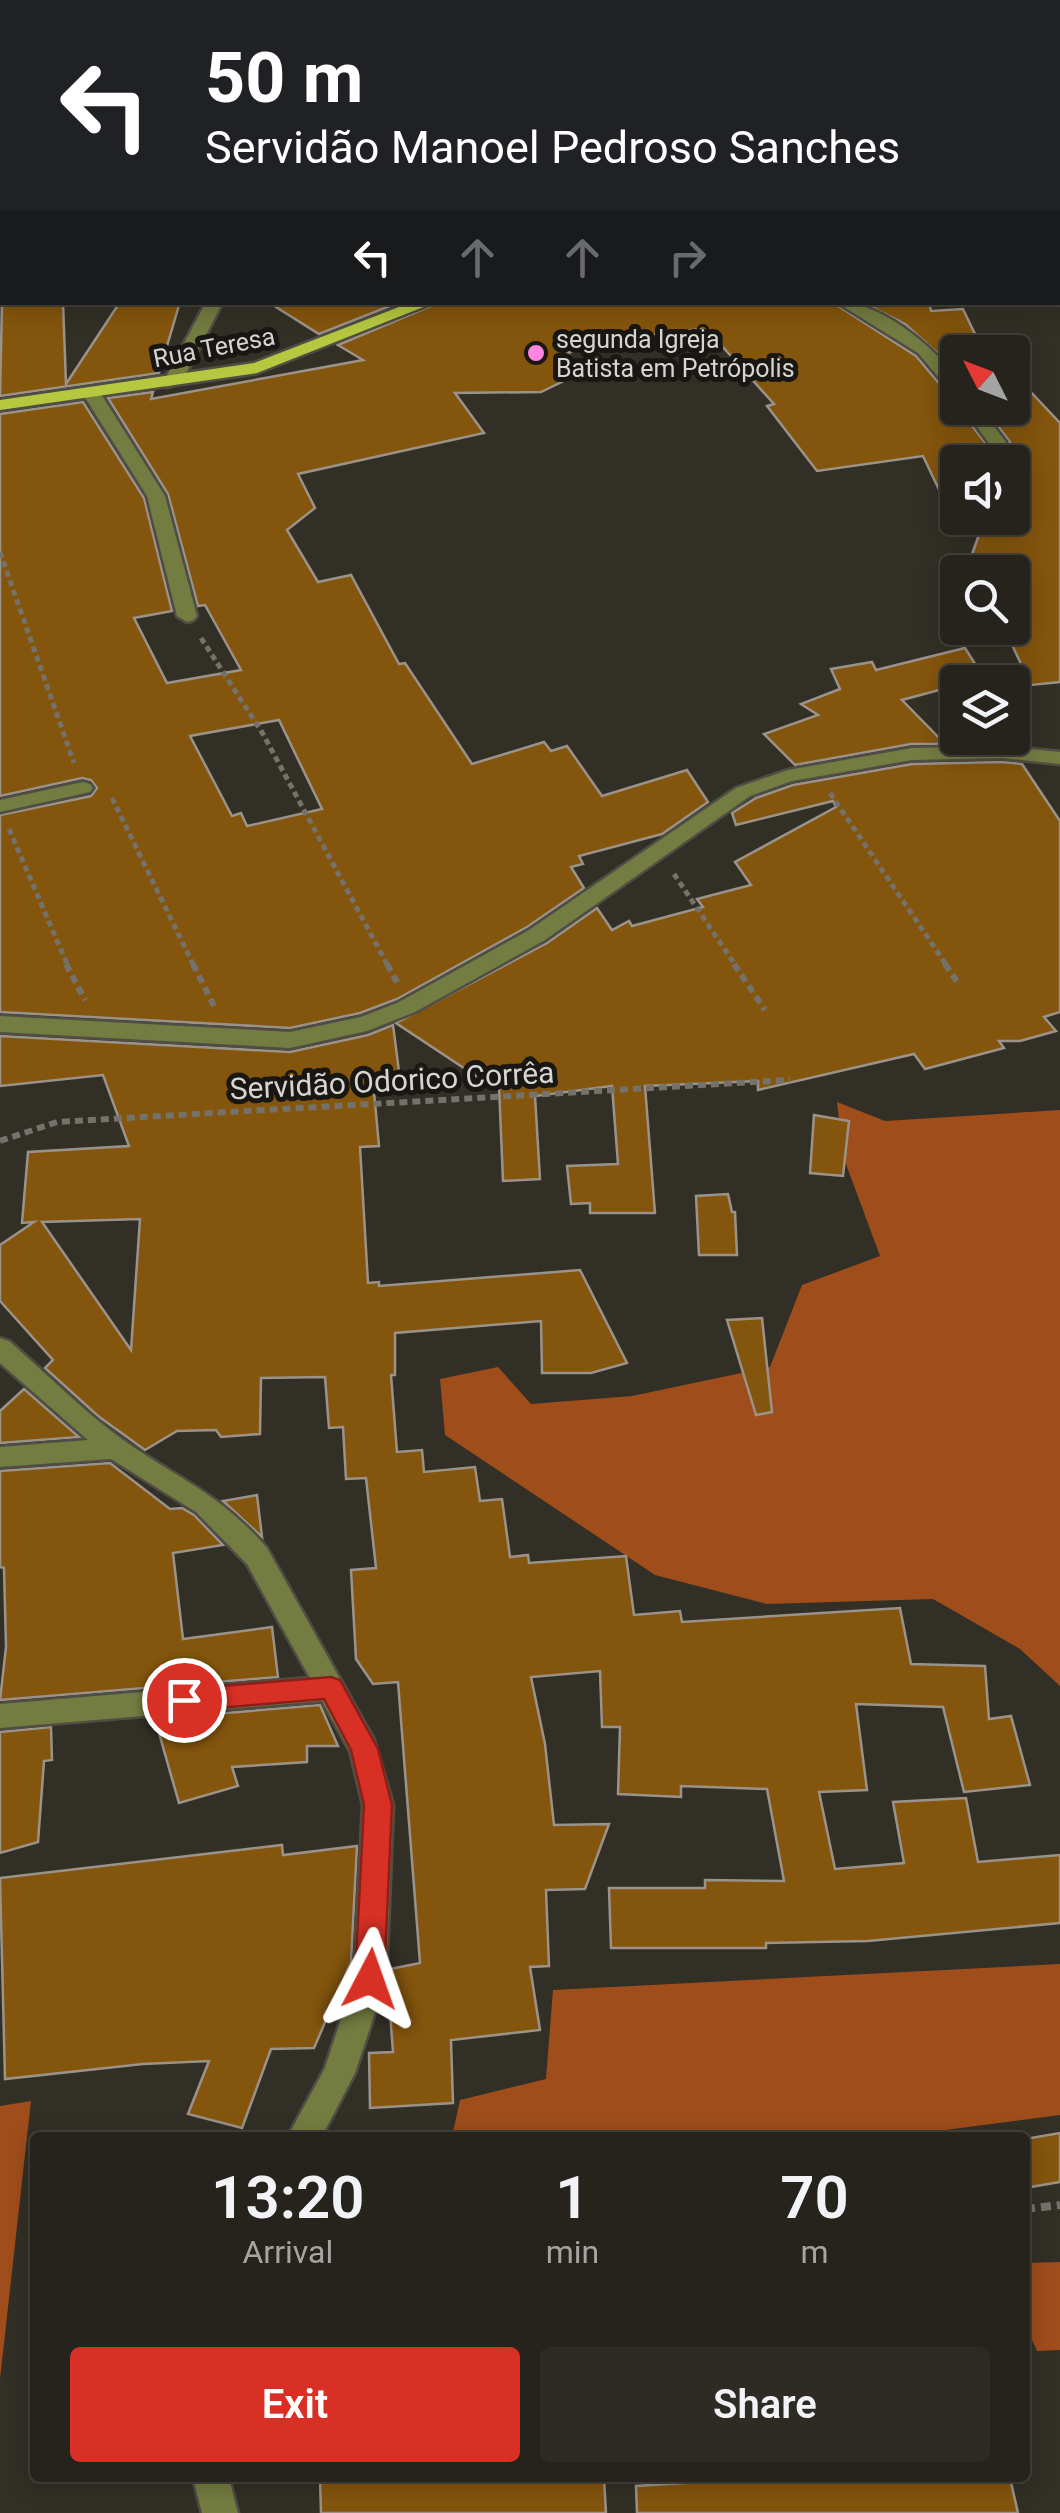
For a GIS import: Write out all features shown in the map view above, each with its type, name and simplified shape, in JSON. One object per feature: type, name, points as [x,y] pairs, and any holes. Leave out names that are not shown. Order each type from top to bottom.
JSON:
[{"type":"main road","name":"Rua Teresa","points":[[0,404],[257,368],[420,305]]},
{"type":"street","points":[[172,382],[213,305]]},
{"type":"street","points":[[849,305],[924,349],[940,367]]},
{"type":"street","points":[[92,394],[156,496],[187,616]]},
{"type":"street","points":[[984,425],[997,442]]},
{"type":"street","points":[[0,1024],[290,1040],[367,1023],[407,1007],[537,935],[743,792],[788,776],[912,754],[959,751],[1060,758]]},
{"type":"street","points":[[4,816],[83,788]]},
{"type":"street","points":[[0,1348],[115,1448],[206,1504],[233,1528],[257,1556],[364,1749],[378,1805],[370,1979],[339,2073],[306,2132]]},
{"type":"street","points":[[0,1457],[115,1448]]},
{"type":"street","points":[[0,1716],[331,1688]]},
{"type":"street","points":[[212,2482],[220,2513]]},
{"type":"path","points":[[187,616],[263,734],[398,984],[386,994]]},
{"type":"path","points":[[814,773],[958,982]]},
{"type":"path","points":[[4,816],[56,943],[98,1028]]},
{"type":"path","points":[[674,874],[764,1010]]},
{"type":"path","name":"Servidão Odorico Corrêa","points":[[0,1141],[57,1122],[790,1080]]},
{"type":"path","points":[[1030,2208],[1060,2205]]},
{"type":"shaded area","points":[[837,1102],[885,1121],[1060,1110],[1060,1686],[1020,1649],[933,1599],[767,1604],[655,1575],[445,1435],[440,1379],[498,1367],[531,1404],[632,1396],[770,1367],[802,1285],[880,1256],[843,1156]]},
{"type":"shaded area","points":[[1060,1964],[1060,2115],[930,2132],[453,2132],[460,2100],[546,2079],[553,1990]]},
{"type":"shaded area","points":[[31,2101],[0,2379],[0,2106]]},
{"type":"shaded area","points":[[1060,2262],[1060,2350],[1037,2351],[1030,2335],[1030,2263]]},
{"type":"building","points":[[2,305],[63,305],[66,384],[118,305],[179,305],[159,373],[0,396]]},
{"type":"building","points":[[273,305],[392,305],[319,334]]},
{"type":"building","points":[[433,305],[837,305],[916,356],[940,384],[940,425],[971,425],[987,445],[940,445],[940,492],[923,456],[817,471],[767,406],[774,404],[721,345],[716,347],[701,329],[603,340],[609,348],[568,352],[580,373],[541,392],[455,393],[484,433],[298,474],[315,508],[287,530],[318,582],[351,575],[399,664],[405,663],[472,764],[544,742],[551,751],[567,746],[602,796],[687,770],[708,802],[662,834],[579,856],[583,864],[571,867],[584,888],[527,927],[397,999],[360,1013],[290,1028],[0,1012],[0,815],[91,796],[97,788],[91,780],[82,778],[0,796],[0,414],[83,402],[144,498],[172,611],[134,618],[167,683],[241,670],[205,605],[198,606],[168,494],[108,398],[153,392],[151,399],[363,360],[338,345]],"holes":[[[279,720],[322,809],[247,826],[241,813],[232,816],[190,736]]]},
{"type":"building","points":[[868,305],[930,305],[931,311],[963,309],[977,335],[940,335],[940,356],[905,324]]},
{"type":"building","points":[[1030,391],[1060,423],[1060,682],[1031,685],[1030,665],[1022,665],[1012,645],[1030,645],[1030,555],[972,555],[979,535],[1030,535],[1030,445],[1007,445],[1010,442],[997,425],[1030,425]]},
{"type":"building","points":[[965,648],[976,665],[940,665],[940,690],[902,700],[940,739],[940,744],[911,744],[795,765],[764,734],[818,715],[801,704],[840,689],[831,669],[872,662],[876,670]]},
{"type":"building","points":[[912,764],[1022,764],[1060,821],[1060,1012],[1044,1017],[1056,1031],[1020,1041],[999,1041],[1004,1048],[925,1069],[914,1054],[758,1090],[758,1081],[645,1086],[655,1213],[590,1213],[590,1203],[571,1204],[567,1166],[618,1164],[612,1086],[535,1096],[540,1179],[503,1181],[499,1086],[491,1086],[396,1023],[547,943],[597,908],[612,930],[629,921],[632,926],[703,907],[697,899],[751,885],[735,862],[836,807],[833,801],[736,825],[732,813],[756,798],[793,785]]},
{"type":"building","points":[[393,1025],[400,1079],[373,1081],[379,1146],[360,1147],[368,1283],[379,1282],[379,1286],[580,1270],[627,1363],[591,1373],[542,1373],[541,1321],[395,1333],[395,1375],[391,1375],[397,1452],[422,1450],[424,1472],[475,1467],[480,1501],[502,1499],[510,1557],[528,1555],[529,1563],[626,1556],[634,1615],[680,1611],[682,1622],[900,1608],[911,1664],[985,1666],[989,1719],[1011,1716],[1030,1785],[964,1792],[943,1707],[856,1704],[867,1790],[819,1792],[835,1869],[904,1863],[893,1802],[966,1798],[978,1862],[1060,1855],[1060,1923],[868,1941],[766,1943],[766,1948],[611,1948],[609,1888],[705,1888],[705,1880],[784,1881],[767,1789],[681,1786],[681,1797],[618,1794],[620,1727],[602,1727],[600,1671],[531,1677],[545,1744],[554,1825],[609,1824],[585,1889],[546,1890],[549,1966],[530,1967],[540,2030],[451,2040],[453,2103],[370,2108],[369,2053],[393,2052],[390,1969],[420,1963],[398,1682],[373,1684],[356,1659],[351,1570],[376,1568],[366,1478],[346,1479],[343,1427],[329,1428],[325,1377],[261,1378],[260,1434],[221,1437],[216,1430],[177,1431],[145,1450],[98,1416],[45,1368],[53,1360],[0,1301],[0,1245],[34,1222],[22,1223],[28,1152],[129,1146],[103,1075],[0,1086],[0,1036],[290,1052],[368,1035]],"holes":[[[140,1219],[131,1350],[42,1222]]]},
{"type":"building","points":[[814,1115],[849,1121],[843,1176],[810,1173]]},
{"type":"building","points":[[728,1194],[735,1212],[737,1255],[699,1255],[696,1196]]},
{"type":"building","points":[[762,1318],[772,1412],[756,1415],[727,1320]]},
{"type":"building","points":[[24,1389],[79,1437],[0,1443],[0,1411]]},
{"type":"building","points":[[110,1463],[170,1509],[182,1508],[194,1515],[223,1545],[173,1553],[183,1639],[272,1627],[278,1677],[0,1700],[6,1647],[4,1568],[0,1567],[0,1471]]},
{"type":"building","points":[[257,1495],[262,1537],[223,1501]]},
{"type":"building","points":[[320,1705],[338,1746],[307,1746],[307,1762],[232,1767],[238,1786],[179,1803],[155,1719]]},
{"type":"building","points":[[51,1727],[52,1760],[44,1761],[38,1842],[0,1853],[0,1732]]},
{"type":"building","points":[[282,1845],[283,1855],[357,1846],[351,1962],[314,2048],[271,2049],[242,2128],[188,2114],[209,2061],[5,2079],[0,1878]]},
{"type":"building","points":[[1060,2133],[1060,2182],[1030,2187],[1030,2138]]},
{"type":"building","points":[[320,2482],[604,2482],[606,2513],[321,2513]]},
{"type":"building","points":[[700,2482],[1011,2482],[1018,2513],[637,2513],[636,2486]]},
{"type":"place","name":"segunda Igreja Batista em Petrópolis","points":[[536,353]]},
{"type":"route","points":[[184,1700],[331,1688],[364,1749],[378,1805],[370,1979]]}]
